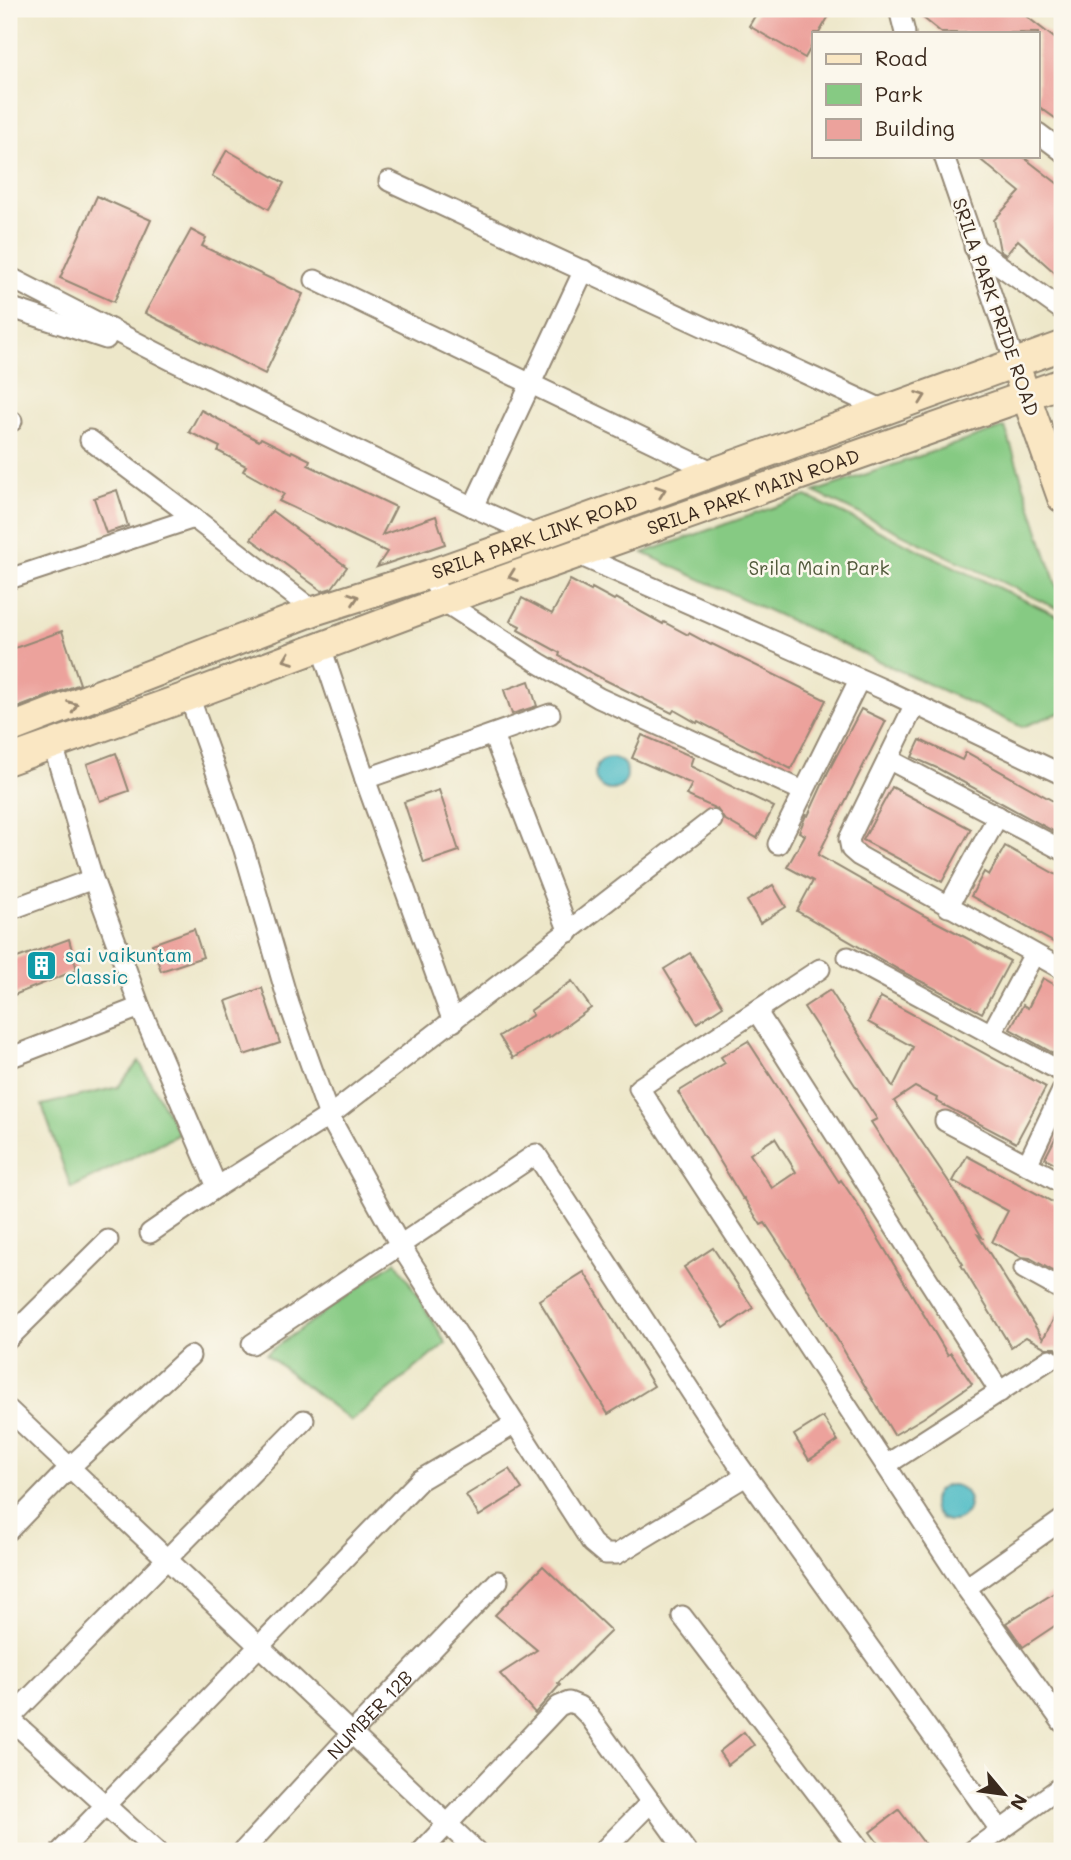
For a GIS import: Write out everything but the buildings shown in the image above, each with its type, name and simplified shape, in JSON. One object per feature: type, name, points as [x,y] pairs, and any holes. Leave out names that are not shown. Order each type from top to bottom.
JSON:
[{"type":"street","points":[[899,9],[905,32]]},
{"type":"street","points":[[1040,134],[1062,151]]},
{"type":"street","name":"SRILA PARK PRIDE ROAD","points":[[945,158],[1062,495]]},
{"type":"street","points":[[389,181],[884,410]]},
{"type":"street","points":[[974,247],[1062,310]]},
{"type":"street","points":[[473,507],[584,270]]},
{"type":"street","points":[[9,277],[171,360],[473,507],[915,704],[1062,773]]},
{"type":"street","points":[[315,280],[714,472]]},
{"type":"street","points":[[9,307],[171,360]]},
{"type":"street","name":"SRILA PARK LINK ROAD","points":[[9,729],[314,611],[538,536],[1062,346]]},
{"type":"street","name":"SRILA PARK MAIN ROAD","points":[[443,601],[1062,383]]},
{"type":"street","points":[[90,440],[314,611]]},
{"type":"street","points":[[9,579],[194,517]]},
{"type":"street","points":[[430,574],[443,601],[539,663],[599,698],[803,792]]},
{"type":"street","name":"SRILA PARK LINK ROAD","points":[[9,760],[443,601]]},
{"type":"street","points":[[321,647],[365,779],[453,1022]]},
{"type":"street","points":[[778,844],[859,680]]},
{"type":"street","points":[[189,696],[244,850],[289,1004],[329,1116],[400,1245],[592,1543],[605,1554],[617,1554],[746,1476]]},
{"type":"street","points":[[915,704],[849,839],[850,849],[948,908],[1062,969]]},
{"type":"street","points":[[365,779],[550,714]]},
{"type":"street","points":[[493,735],[569,932]]},
{"type":"street","points":[[53,745],[93,878],[140,1007],[217,1187]]},
{"type":"street","points":[[888,759],[1062,850]]},
{"type":"street","points":[[948,908],[998,816]]},
{"type":"street","points":[[150,1233],[329,1116],[712,820]]},
{"type":"street","points":[[9,910],[93,878]]},
{"type":"street","points":[[991,1034],[1034,954]]},
{"type":"street","points":[[848,957],[1062,1072]]},
{"type":"street","points":[[820,969],[639,1088],[966,1588],[1062,1722]]},
{"type":"street","points":[[9,1058],[140,1007]]},
{"type":"street","points":[[757,1012],[1000,1392]]},
{"type":"street","points":[[1027,1165],[1062,1091]]},
{"type":"street","points":[[944,1121],[1062,1184]]},
{"type":"street","points":[[252,1344],[536,1154],[746,1476],[1001,1830]]},
{"type":"street","points":[[9,1338],[108,1240]]},
{"type":"street","points":[[1024,1269],[1062,1290]]},
{"type":"street","points":[[9,1530],[70,1467],[190,1356]]},
{"type":"street","points":[[886,1465],[1051,1359]]},
{"type":"street","points":[[9,1410],[476,1851]]},
{"type":"street","points":[[156,1851],[9,1719],[304,1420]]},
{"type":"street","points":[[61,1851],[420,1480],[515,1424]]},
{"type":"street","points":[[966,1588],[1062,1520]]},
{"type":"street","name":"NUMBER 12B","points":[[243,1851],[498,1581]]},
{"type":"street","points":[[682,1616],[862,1851]]},
{"type":"street","points":[[422,1851],[559,1706],[569,1702],[579,1706],[589,1716],[686,1851]]},
{"type":"street","points":[[972,1851],[1062,1786]]},
{"type":"street","points":[[603,1851],[651,1802]]},
{"type":"green space","points":[[1005,427],[1062,603],[1062,611],[814,492]]},
{"type":"green space","name":"Srila Main Park","points":[[806,496],[1062,618],[1062,712],[1022,727],[643,553]]},
{"type":"green space","points":[[139,1061],[179,1134],[71,1188],[42,1105],[118,1087]]},
{"type":"green space","points":[[396,1261],[446,1343],[351,1421],[266,1354]]},
{"type":"water","points":[[611,758],[622,763],[627,774],[622,785],[611,790],[600,785],[595,774],[600,763]]},
{"type":"water","points":[[951,1485],[964,1490],[969,1503],[964,1516],[951,1521],[938,1516],[933,1503],[938,1490]]},
{"type":"place","name":"sai vaikuntam classic","points":[[42,966]]}]
